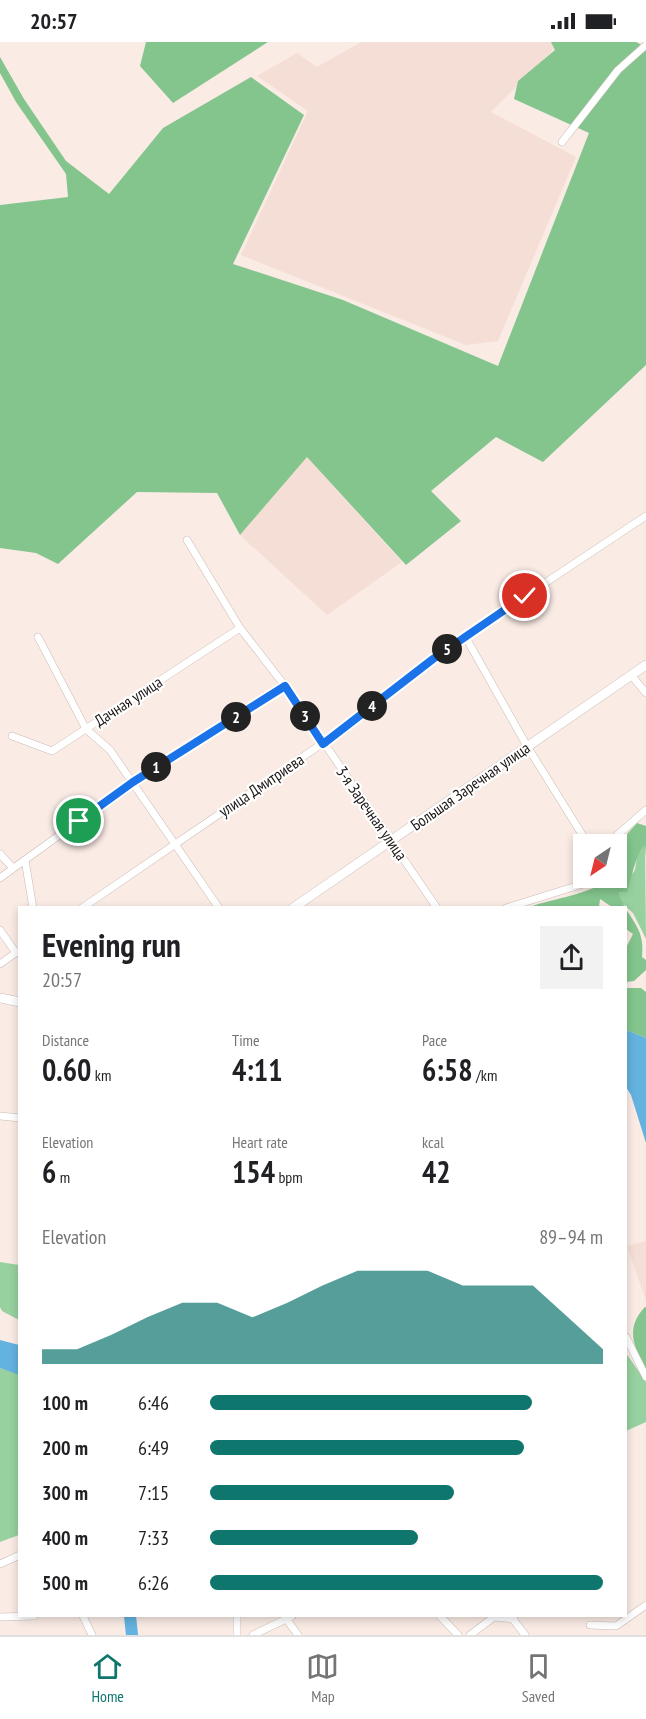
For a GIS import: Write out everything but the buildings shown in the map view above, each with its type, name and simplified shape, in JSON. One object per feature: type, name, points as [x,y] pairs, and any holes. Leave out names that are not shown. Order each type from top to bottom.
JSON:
[{"type":"street","points":[[562,142],[618,70],[646,45]]},
{"type":"street","name":"улица Дмитриева","points":[[85,906],[323,744],[465,636],[646,516]]},
{"type":"street","name":"3-я Заречная улица","points":[[187,540],[240,628],[285,686],[436,906]]},
{"type":"street","name":"Дачная улица","points":[[12,736],[52,751],[240,628]]},
{"type":"street","points":[[465,636],[527,746],[582,834]]},
{"type":"street","points":[[38,637],[86,729],[110,750],[218,906]]},
{"type":"street","name":"Большая Заречная улица","points":[[296,906],[646,665]]},
{"type":"street","points":[[631,675],[646,693]]},
{"type":"street","points":[[0,878],[133,782],[285,686]]},
{"type":"street","points":[[618,834],[646,810]]},
{"type":"street","points":[[0,854],[13,868]]},
{"type":"street","points":[[25,860],[33,906]]},
{"type":"street","points":[[512,906],[573,887]]},
{"type":"street","points":[[0,930],[18,952],[0,964]]},
{"type":"street","points":[[0,998],[18,1002]]},
{"type":"street","points":[[0,1116],[18,1118]]},
{"type":"street","points":[[627,1339],[646,1377]]},
{"type":"street","points":[[0,1564],[18,1556]]},
{"type":"street","points":[[591,1625],[616,1626],[646,1605]]},
{"type":"street","points":[[0,1617],[18,1616]]},
{"type":"street","points":[[83,1617],[92,1635]]},
{"type":"street","points":[[237,1617],[237,1635]]},
{"type":"street","points":[[442,1617],[458,1635]]},
{"type":"street","points":[[470,1635],[494,1617],[512,1617],[525,1635]]},
{"type":"street","points":[[253,1635],[271,1624],[290,1618],[298,1635]]},
{"type":"shaded area","points":[[361,42],[553,42],[557,46],[491,112],[576,157],[498,341],[466,345],[241,255],[308,111],[257,76],[297,53],[317,67]]},
{"type":"shaded area","points":[[307,457],[402,562],[327,615],[240,535]]},
{"type":"shaded area","points":[[646,1241],[646,1300],[627,1246]]},
{"type":"green space","points":[[146,42],[268,42],[173,103],[140,66]]},
{"type":"green space","points":[[551,42],[636,42],[646,47],[646,365],[543,462],[496,437],[431,491],[461,521],[406,565],[307,457],[240,535],[217,493],[137,492],[58,564],[36,553],[0,548],[0,205],[68,197],[66,174],[16,102],[0,73],[0,57],[24,99],[66,161],[109,194],[163,128],[251,77],[304,115],[233,264],[343,300],[498,366],[589,133],[514,99],[518,81],[555,50]]},
{"type":"green space","points":[[637,823],[646,826],[646,858],[645,845],[636,861],[627,892],[619,892],[624,906],[610,906],[600,899],[599,906],[533,906],[592,888],[627,888],[627,834]]},
{"type":"green space","points":[[645,844],[646,939],[633,913],[622,903],[619,892],[622,888],[627,888],[627,881],[635,870],[637,856]]},
{"type":"green space","points":[[627,911],[641,937],[642,957],[646,960],[646,970],[634,981],[627,982],[627,946],[633,934],[627,930]]},
{"type":"green space","points":[[627,988],[641,988],[646,992],[646,1038],[627,1030]]},
{"type":"green space","points":[[0,1262],[18,1265],[18,1319],[2,1311],[0,1307]]},
{"type":"green space","points":[[645,1307],[646,1373],[635,1346],[633,1331]]},
{"type":"green space","points":[[627,1354],[646,1382],[646,1422],[627,1431]]},
{"type":"green space","points":[[0,1368],[18,1374],[18,1535],[0,1542]]},
{"type":"water","points":[[627,1030],[646,1038],[646,1143],[627,1089]]},
{"type":"water","points":[[0,1340],[18,1345],[18,1375],[0,1368]]},
{"type":"waterway","points":[[130,1617],[132,1635]]},
{"type":"route","points":[[79,821],[133,782],[285,686],[323,744],[433,659],[525,596]]}]
